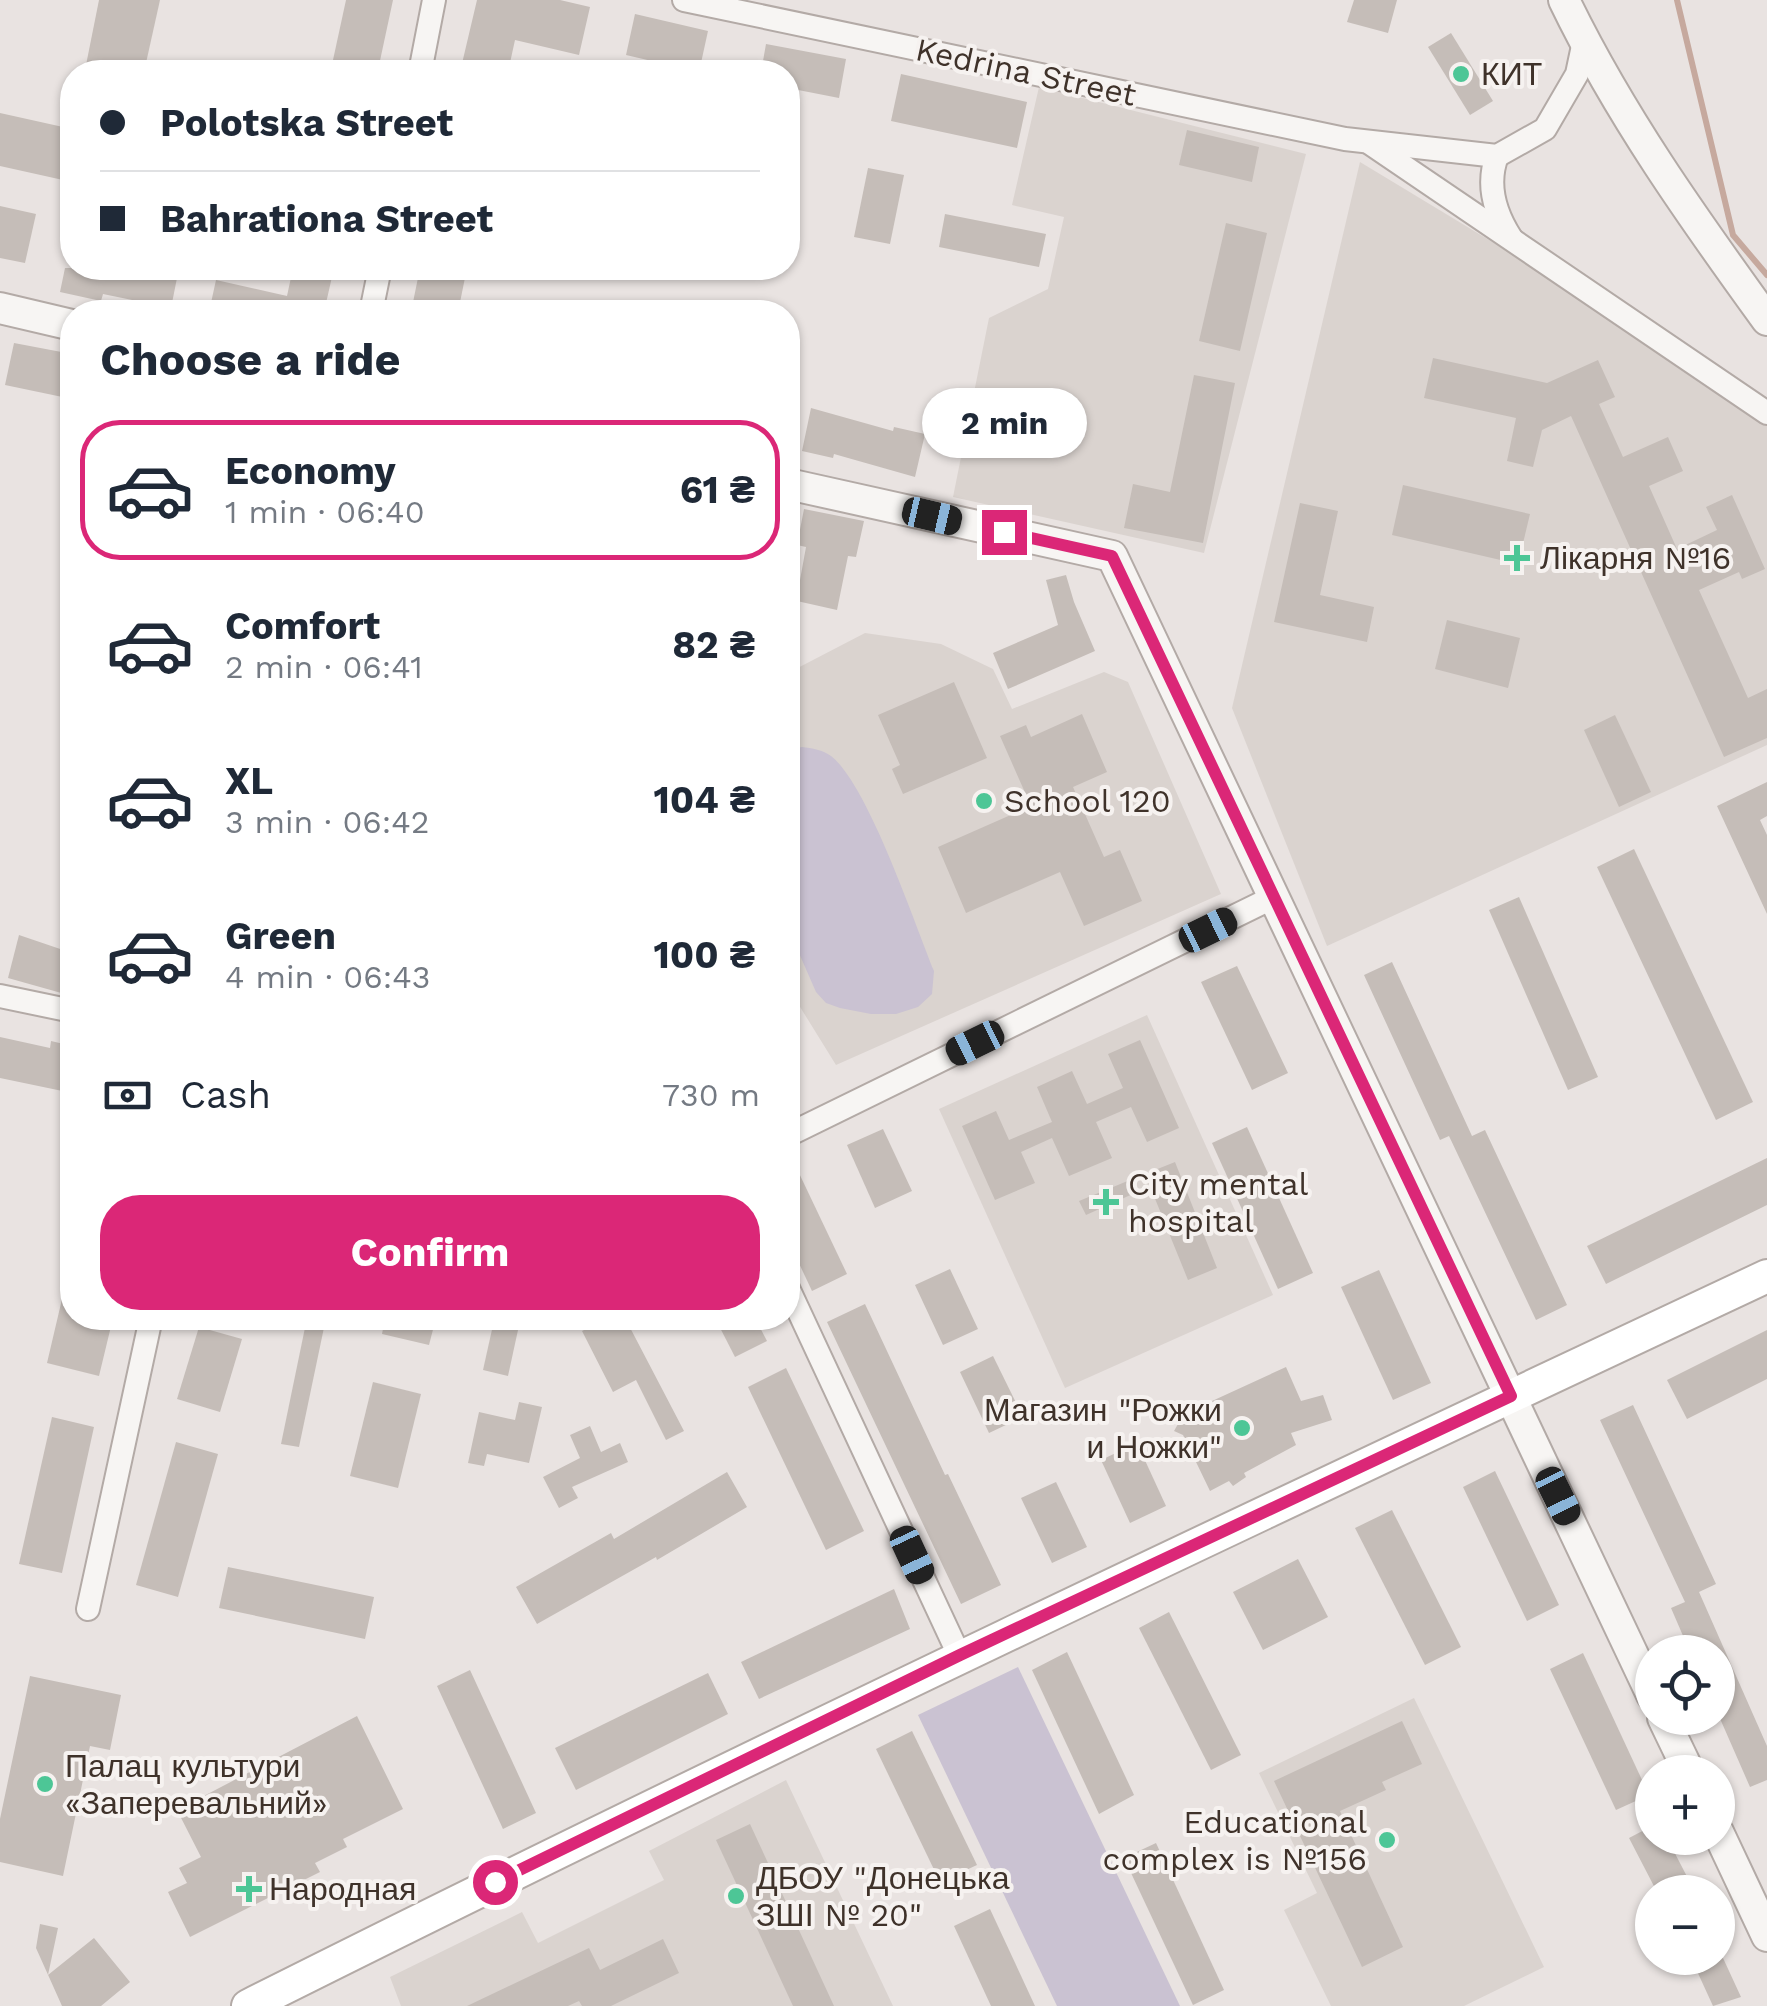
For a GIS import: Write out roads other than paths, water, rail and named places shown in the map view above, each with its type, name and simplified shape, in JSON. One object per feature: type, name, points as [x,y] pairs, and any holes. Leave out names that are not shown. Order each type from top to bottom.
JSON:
[{"type":"main road","points":[[248,2006],[960,1655],[1767,1276]]},
{"type":"street","points":[[422,60],[434,0]]},
{"type":"street","name":"Kedrina Street","points":[[684,0],[1368,142],[1497,156]]},
{"type":"street","points":[[1564,0],[1584,42],[1645,144],[1767,320]]},
{"type":"street","points":[[1513,240],[1500,221],[1492,194],[1492,170],[1497,156],[1545,130],[1577,74],[1584,42]]},
{"type":"street","name":"Kedrina Street","points":[[1368,142],[1767,413]]},
{"type":"street","points":[[0,308],[60,322]]},
{"type":"street","points":[[800,487],[1112,556],[1635,1659]]},
{"type":"street","points":[[800,1128],[1274,897]]},
{"type":"street","points":[[0,996],[60,1008]]},
{"type":"street","points":[[800,1314],[960,1655]]},
{"type":"street","points":[[88,1609],[149,1330]]},
{"type":"street","points":[[1729,1855],[1767,1936]]},
{"type":"waterway","points":[[1677,0],[1733,235],[1767,275]]},
{"type":"place","name":"КИТ","points":[[1461,74]]},
{"type":"place","name":"Лікарня №16","points":[[1517,558]]},
{"type":"place","name":"School 120","points":[[984,801]]},
{"type":"place","name":"City mental hospital","points":[[1106,1202]]},
{"type":"place","name":"Магазин \"Рожки и Ножки\"","points":[[1242,1428]]},
{"type":"place","name":"Палац культури «Заперевальний»","points":[[45,1784]]},
{"type":"place","name":"Educational complex is №156","points":[[1387,1840]]},
{"type":"place","name":"Народная","points":[[249,1889]]},
{"type":"place","name":"ДБОУ \"Донецька ЗШІ № 20\"","points":[[736,1896]]}]
